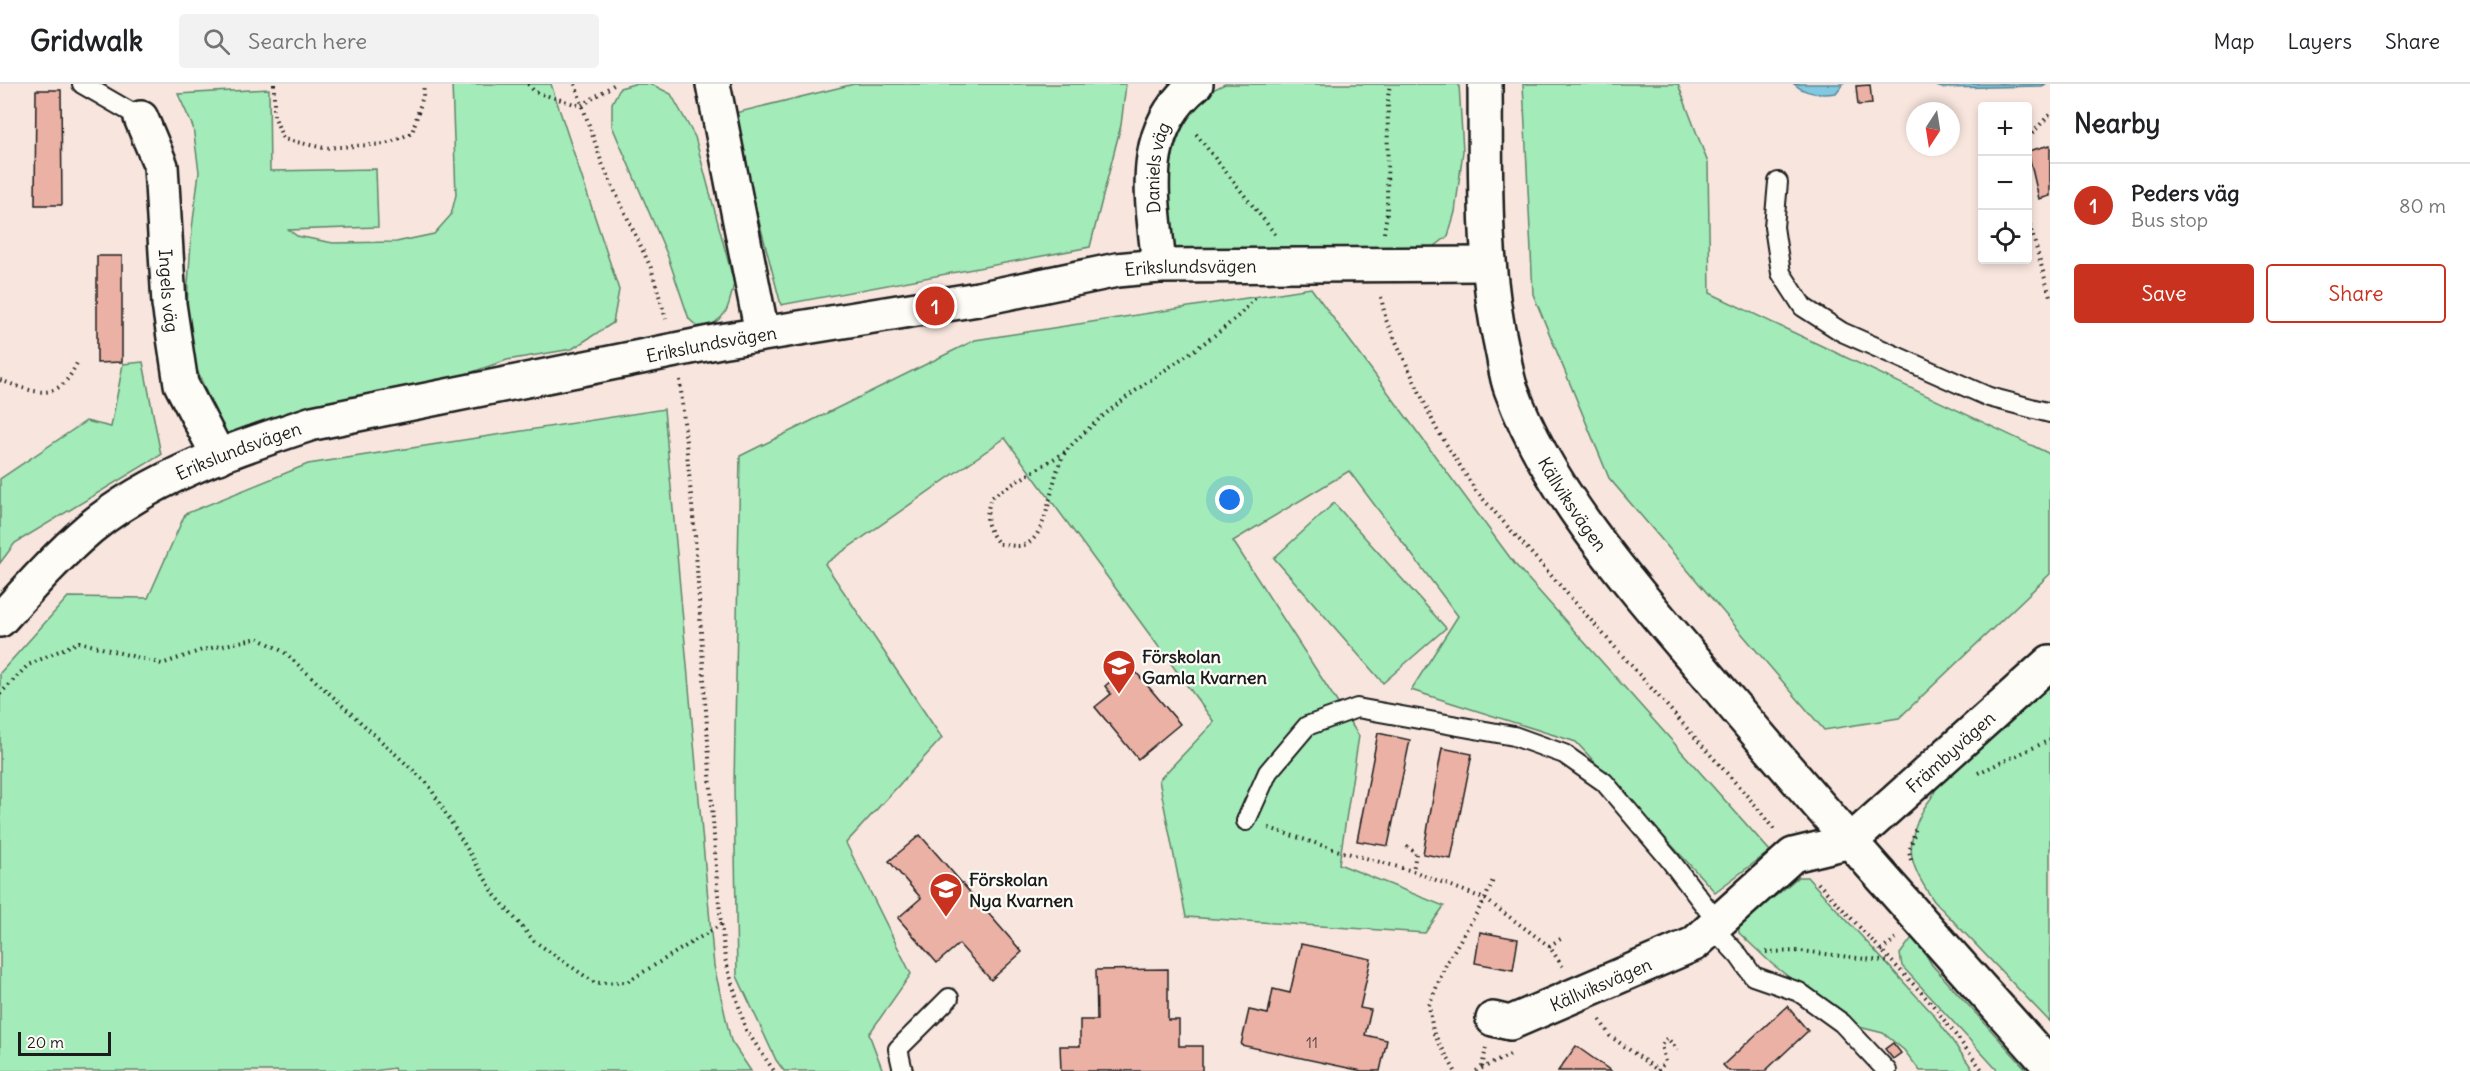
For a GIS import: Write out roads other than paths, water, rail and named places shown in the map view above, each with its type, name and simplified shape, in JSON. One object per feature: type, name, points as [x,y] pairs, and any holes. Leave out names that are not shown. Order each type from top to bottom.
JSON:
[{"type":"street","points":[[713,84],[762,333]]},
{"type":"street","name":"Källviksvägen","points":[[1485,84],[1488,264],[1495,321],[1510,387],[1538,451],[1558,484],[1662,622],[2050,1066]]},
{"type":"street","name":"Daniels väg","points":[[1159,266],[1152,190],[1152,159],[1157,137],[1184,95]]},
{"type":"street","name":"Ingels väg","points":[[141,118],[160,166],[169,304],[181,384],[219,457]]},
{"type":"street","name":"Erikslundsvägen","points":[[0,620],[62,554],[91,527],[132,499],[194,467],[260,440],[313,423],[762,333],[900,312],[1117,270],[1159,266],[1488,264]]},
{"type":"street","name":"Främbyvägen","points":[[1851,841],[2050,662]]},
{"type":"street","name":"Källviksvägen","points":[[1493,1019],[1510,1023],[1694,944],[1793,855],[1851,841]]},
{"type":"lane","points":[[82,84],[141,118]]},
{"type":"lane","points":[[1778,182],[1774,227],[1781,273],[1803,307],[1842,332],[1989,397],[2050,413]]},
{"type":"lane","points":[[1246,821],[1268,772],[1307,726],[1357,708],[1514,736],[1564,754],[1604,782],[1671,860],[1753,976],[1799,992],[1842,1023],[1887,1071]]},
{"type":"lane","points":[[903,1071],[898,1049],[949,998]]},
{"type":"water","points":[[1794,84],[1843,84],[1836,93],[1825,94],[1808,92]]},
{"type":"water","points":[[1931,84],[2046,84],[2042,86],[1942,88]]},
{"type":"place","name":"Peders väg","points":[[935,306]]},
{"type":"place","name":"Förskolan Gamla Kvarnen","points":[[1119,695]]},
{"type":"place","name":"Förskolan Nya Kvarnen","points":[[946,918]]}]
